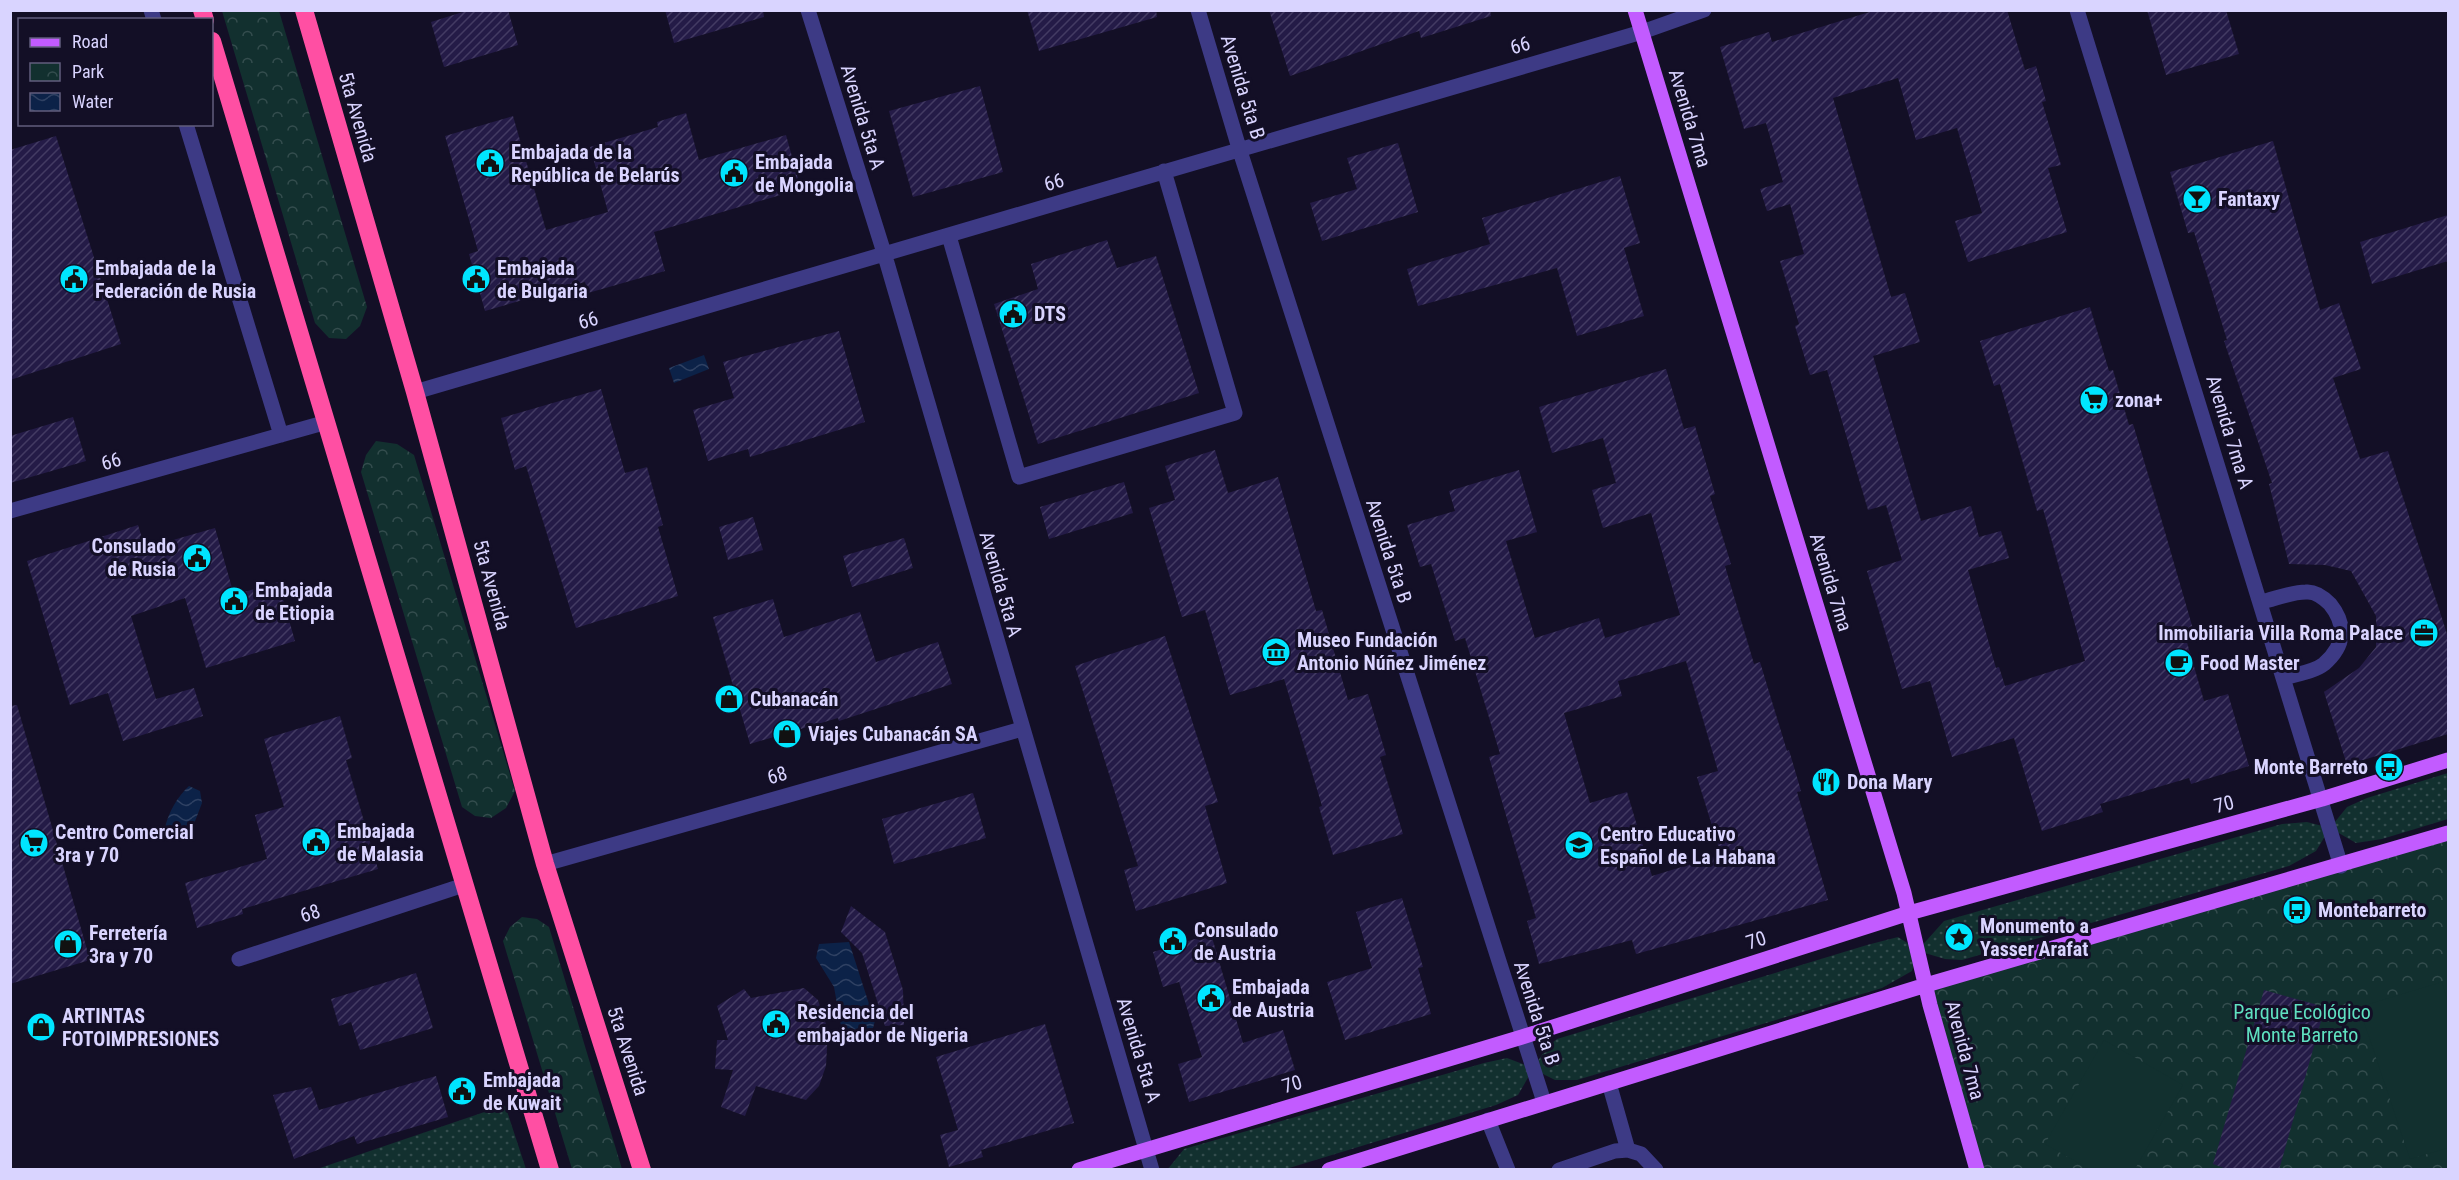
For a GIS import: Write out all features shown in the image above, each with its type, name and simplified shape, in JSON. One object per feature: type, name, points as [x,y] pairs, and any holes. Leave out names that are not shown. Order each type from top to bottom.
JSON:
[{"type":"highway","name":"5ta Avenida","points":[[304,10],[415,392],[545,864],[642,1170]]},
{"type":"highway","points":[[213,44],[550,1170]]},
{"type":"main road","name":"Avenida 7ma","points":[[1635,10],[1908,913],[1977,1170]]},
{"type":"main road","name":"70","points":[[1079,1170],[1522,1036],[1908,913],[2322,799],[2448,760]]},
{"type":"main road","points":[[1329,1170],[1926,985],[2448,833]]},
{"type":"street","name":"Avenida 5ta A","points":[[808,10],[885,256],[1152,1170]]},
{"type":"street","name":"Avenida 5ta B","points":[[1198,10],[1239,148],[1544,1102]]},
{"type":"street","name":"66","points":[[415,392],[885,256],[1239,148],[1642,32],[1704,10]]},
{"type":"street","name":"Avenida 7ma A","points":[[2077,10],[2341,866]]},
{"type":"street","points":[[187,126],[281,435]]},
{"type":"street","points":[[949,236],[1018,477],[1235,413],[1164,171]]},
{"type":"street","name":"66","points":[[10,511],[327,422]]},
{"type":"street","points":[[2261,602],[2308,591],[2323,597],[2337,612],[2343,625],[2336,648],[2322,666],[2284,678]]},
{"type":"street","name":"68","points":[[545,864],[1022,729]]},
{"type":"street","name":"68","points":[[239,959],[464,885]]},
{"type":"street","points":[[1609,1083],[1628,1150]]},
{"type":"street","points":[[1488,1120],[1508,1170]]},
{"type":"street","points":[[1559,1170],[1615,1151],[1628,1150],[1641,1154],[1656,1170]]},
{"type":"green space","points":[[222,11],[279,11],[367,307],[360,326],[346,339],[329,338],[315,323]]},
{"type":"green space","points":[[376,441],[397,444],[414,455],[515,791],[506,808],[491,818],[475,816],[462,807],[361,472],[366,455]]},
{"type":"green space","points":[[2448,773],[2448,819],[2382,839],[2356,843],[2330,828],[2347,807],[2367,798]]},
{"type":"green space","points":[[2307,822],[2330,828],[2316,851],[2289,866],[1962,960],[1945,959],[1918,951],[1912,971],[1882,988],[1577,1080],[1555,1080],[1533,1069],[1518,1095],[1496,1105],[1286,1169],[1167,1170],[1184,1149],[1484,1063],[1507,1058],[1533,1068],[1548,1046],[1557,1039],[1867,945],[1898,937],[1918,950],[1944,921],[2282,824]]},
{"type":"green space","name":"Parque Ecológico Monte Barreto","points":[[2448,827],[2448,1169],[1977,1169],[1926,985]]},
{"type":"green space","points":[[522,917],[537,919],[549,927],[622,1169],[572,1169],[503,941],[510,927]]},
{"type":"green space","points":[[2442,982],[2448,1003],[2448,1148],[2410,1159],[2359,1007]]},
{"type":"green space","points":[[2104,1040],[2183,1085],[2135,1169],[2089,1169],[2045,1144]]},
{"type":"green space","points":[[505,1105],[526,1169],[317,1169]]},
{"type":"water","points":[[704,355],[709,369],[674,383],[669,368]]},
{"type":"water","points":[[189,786],[200,791],[202,803],[192,829],[179,836],[165,827],[174,805]]},
{"type":"water","points":[[849,942],[869,1004],[876,1017],[873,1028],[850,1031],[841,1026],[834,987],[816,958],[819,944]]},
{"type":"building","points":[[469,10],[508,10],[518,45],[444,67],[431,22]]},
{"type":"building","points":[[665,10],[763,10],[764,17],[674,43]]},
{"type":"building","points":[[1027,10],[1156,10],[1157,17],[1039,51]]},
{"type":"building","points":[[1269,10],[1490,10],[1491,16],[1421,38],[1419,31],[1290,76]]},
{"type":"building","points":[[1876,10],[2007,10],[2025,70],[2036,66],[2046,101],[2042,102],[2061,165],[2048,168],[2067,232],[1968,262],[1955,221],[1982,213],[1957,128],[1916,140],[1898,78],[1833,98],[1891,297],[1905,293],[1920,342],[1873,356],[1921,521],[1971,506],[1979,537],[2001,531],[2009,558],[1968,570],[1996,668],[1999,667],[2005,686],[2085,661],[2043,509],[2037,511],[2000,384],[1994,386],[1980,341],[2090,307],[2109,371],[2113,370],[2129,425],[2133,424],[2156,501],[2193,629],[2184,632],[2204,701],[2228,694],[2249,766],[2191,784],[2189,778],[2100,804],[2103,812],[2042,831],[2014,738],[1952,757],[1930,681],[1902,689],[1867,571],[1902,560],[1886,505],[1868,510],[1827,370],[1810,375],[1795,326],[1799,324],[1780,261],[1804,254],[1790,204],[1767,211],[1760,189],[1783,182],[1766,123],[1744,129],[1720,47],[1769,32],[1772,42]]},
{"type":"building","points":[[2147,10],[2226,10],[2239,54],[2166,75]]},
{"type":"building","points":[[980,86],[1003,172],[913,197],[889,111]]},
{"type":"building","points":[[686,113],[699,160],[786,135],[801,189],[654,232],[665,271],[588,293],[585,282],[485,311],[469,254],[478,251],[445,136],[513,116],[546,230],[608,212],[590,147],[658,127],[657,122]]},
{"type":"building","points":[[56,136],[121,344],[10,380],[10,150]]},
{"type":"building","points":[[2273,141],[2320,310],[2339,303],[2361,369],[2333,378],[2360,459],[2388,451],[2448,637],[2448,734],[2347,765],[2324,692],[2359,668],[2376,647],[2376,616],[2351,571],[2325,565],[2289,564],[2269,484],[2272,483],[2224,341],[2227,340],[2194,232],[2188,233],[2170,172]]},
{"type":"building","points":[[1398,143],[1418,212],[1322,241],[1310,203],[1357,189],[1347,158]]},
{"type":"building","points":[[1620,176],[1640,243],[1624,248],[1644,316],[1577,336],[1557,268],[1418,306],[1407,269],[1490,244],[1482,218]]},
{"type":"building","points":[[2448,215],[2448,261],[2372,284],[2360,242]]},
{"type":"building","points":[[1107,240],[1117,268],[1156,256],[1199,393],[1038,444],[994,304],[1038,289],[1031,264]]},
{"type":"building","points":[[839,331],[865,422],[750,457],[748,449],[708,461],[693,410],[734,398],[723,362]]},
{"type":"building","points":[[1666,369],[1684,429],[1695,426],[1715,494],[1710,496],[1731,564],[1725,566],[1754,664],[1760,662],[1787,751],[1789,750],[1801,791],[1797,792],[1828,900],[1636,954],[1632,940],[1539,964],[1527,921],[1536,918],[1489,757],[1500,754],[1465,638],[1455,641],[1431,564],[1420,567],[1407,525],[1455,511],[1449,491],[1519,470],[1537,532],[1506,541],[1535,638],[1599,618],[1605,638],[1680,615],[1651,513],[1603,528],[1592,490],[1616,483],[1603,438],[1552,453],[1539,407]],"holes":[[[1686,661],[1718,771],[1697,777],[1721,855],[1652,876],[1627,792],[1590,803],[1564,713],[1622,696],[1618,681]]]},
{"type":"building","points":[[601,389],[625,473],[647,467],[663,525],[658,527],[678,596],[576,628],[526,466],[515,470],[501,418]]},
{"type":"building","points":[[73,417],[86,461],[10,483],[10,436]]},
{"type":"building","points":[[1215,450],[1228,493],[1278,477],[1316,611],[1322,610],[1348,700],[1368,694],[1386,755],[1380,757],[1403,834],[1333,855],[1319,807],[1322,806],[1284,679],[1230,695],[1205,610],[1182,617],[1149,508],[1175,500],[1165,466]]},
{"type":"building","points":[[1124,482],[1133,513],[1049,539],[1040,507]]},
{"type":"building","points":[[753,517],[763,550],[728,560],[719,527]]},
{"type":"building","points":[[138,525],[145,548],[215,528],[234,595],[278,582],[295,641],[206,668],[185,598],[131,616],[156,699],[194,688],[203,716],[123,741],[108,693],[70,705],[27,561]]},
{"type":"building","points":[[904,538],[913,568],[852,587],[843,556]]},
{"type":"building","points":[[773,599],[784,637],[860,612],[876,662],[938,642],[952,684],[839,721],[838,718],[750,744],[713,617]]},
{"type":"building","points":[[1165,636],[1218,802],[1205,806],[1227,883],[1136,911],[1124,870],[1138,866],[1075,666]]},
{"type":"building","name":"Centro Comercial 3ra y 70","points":[[17,705],[90,960],[10,984],[10,706]]},
{"type":"building","points":[[340,716],[352,758],[346,760],[378,869],[242,909],[243,914],[197,928],[185,883],[267,859],[255,815],[284,807],[264,739]]},
{"type":"building","points":[[973,793],[986,838],[894,864],[882,819]]},
{"type":"building","points":[[1402,898],[1423,967],[1418,968],[1431,1014],[1345,1040],[1327,982],[1372,968],[1356,912]]},
{"type":"building","points":[[851,906],[885,932],[903,990],[904,1025],[885,1026],[862,953],[841,932]]},
{"type":"building","points":[[1211,934],[1243,1043],[1283,1030],[1295,1070],[1189,1102],[1178,1064],[1202,1057],[1179,982],[1163,987],[1153,952]]},
{"type":"building","points":[[416,973],[433,1028],[360,1050],[351,1022],[339,1026],[331,999]]},
{"type":"building","points":[[804,988],[818,1000],[828,1030],[826,1066],[819,1086],[806,1100],[756,1086],[745,1116],[721,1107],[733,1070],[715,1069],[717,1040],[728,1040],[717,1006],[744,989],[751,998]]},
{"type":"building","points":[[2264,990],[2325,1007],[2279,1170],[2229,1170],[2213,1164]]},
{"type":"building","points":[[1045,1024],[1074,1123],[981,1150],[983,1157],[949,1167],[940,1135],[958,1130],[936,1057]]},
{"type":"building","points":[[436,1076],[448,1117],[357,1144],[354,1136],[294,1159],[273,1095],[311,1087],[319,1110]]},
{"type":"place","name":"Embajada de la República de Belarús","points":[[490,163]]},
{"type":"place","name":"Embajada de Mongolia","points":[[734,173]]},
{"type":"place","name":"Fantaxy","points":[[2197,199]]},
{"type":"place","name":"Embajada de la Federación de Rusia","points":[[74,279]]},
{"type":"place","name":"Embajada de Bulgaria","points":[[476,279]]},
{"type":"place","name":"DTS","points":[[1013,314]]},
{"type":"place","name":"zona+","points":[[2094,400]]},
{"type":"place","name":"Consulado de Rusia","points":[[197,558]]},
{"type":"place","name":"Embajada de Etiopia","points":[[234,601]]},
{"type":"place","name":"Inmobiliaria Villa Roma Palace","points":[[2424,633]]},
{"type":"place","name":"Museo Fundación Antonio Núñez Jiménez","points":[[1276,652]]},
{"type":"place","name":"Food Master","points":[[2179,663]]},
{"type":"place","name":"Cubanacán","points":[[729,699]]},
{"type":"place","name":"Viajes Cubanacán SA","points":[[787,734]]},
{"type":"place","name":"Monte Barreto","points":[[2389,767]]},
{"type":"place","name":"Dona Mary","points":[[1826,782]]},
{"type":"place","name":"Embajada de Malasia","points":[[316,842]]},
{"type":"place","name":"Centro Comercial 3ra y 70","points":[[34,843]]},
{"type":"place","name":"Centro Educativo Español de La Habana","points":[[1579,845]]},
{"type":"place","name":"Montebarreto","points":[[2297,910]]},
{"type":"place","name":"Monumento a Yasser Arafat","points":[[1959,937]]},
{"type":"place","name":"Consulado de Austria","points":[[1173,941]]},
{"type":"place","name":"Ferretería 3ra y 70","points":[[68,944]]},
{"type":"place","name":"Embajada de Austria","points":[[1211,998]]},
{"type":"place","name":"Residencia del embajador de Nigeria","points":[[776,1024]]},
{"type":"place","name":"ARTINTAS FOTOIMPRESIONES","points":[[41,1027]]},
{"type":"place","name":"Embajada de Kuwait","points":[[462,1091]]}]
